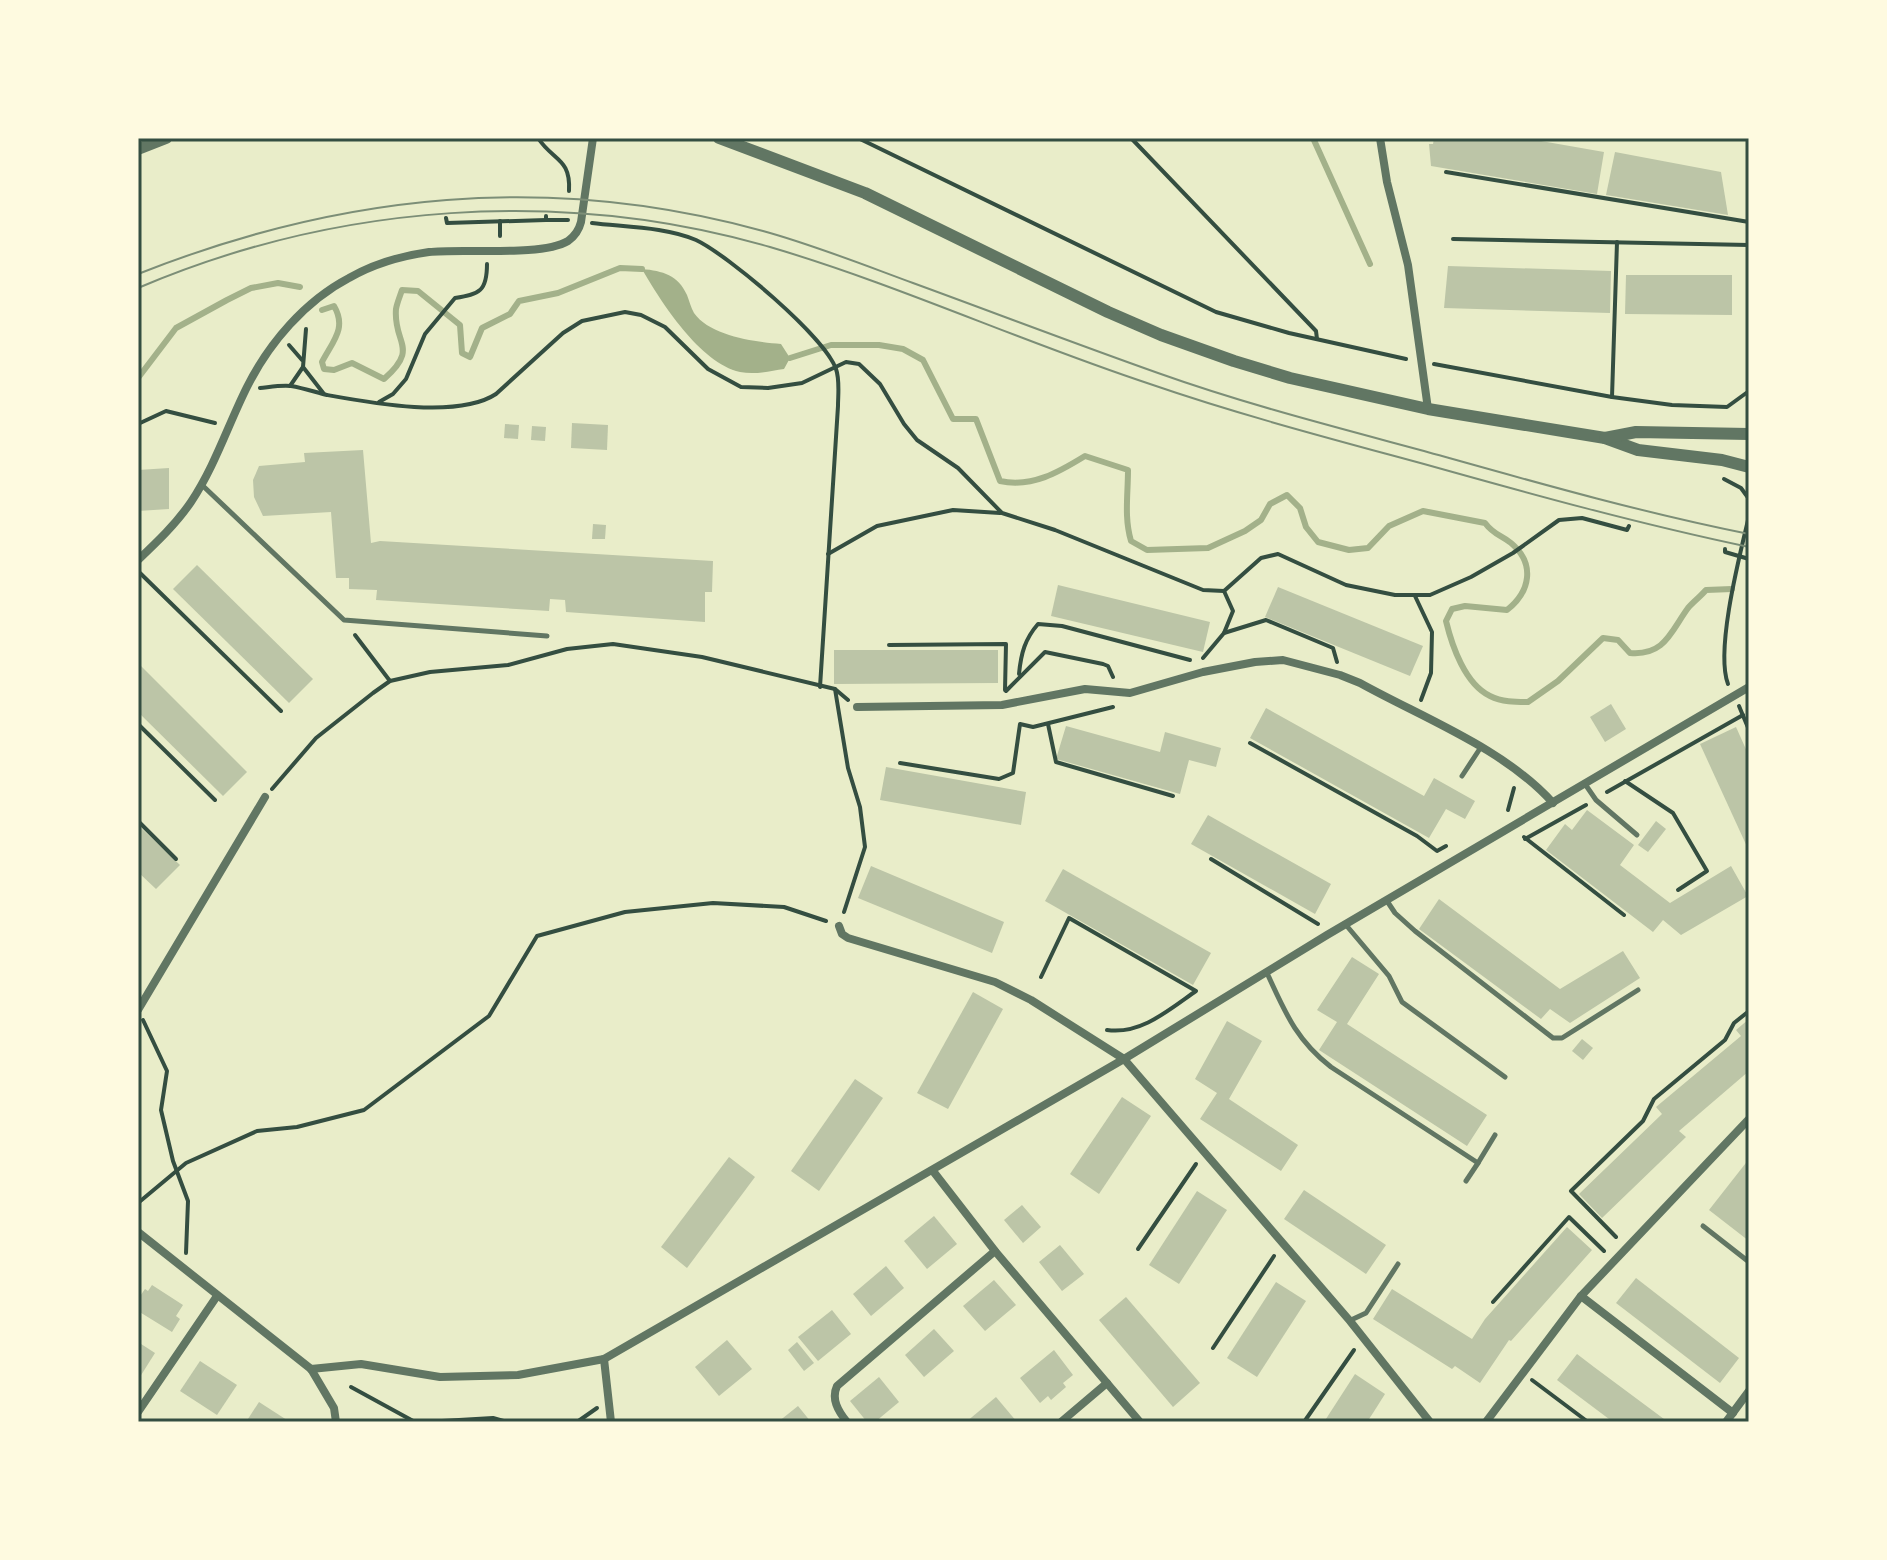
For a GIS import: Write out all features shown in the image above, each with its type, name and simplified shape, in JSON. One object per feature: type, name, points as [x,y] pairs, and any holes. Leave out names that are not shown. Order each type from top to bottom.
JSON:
[{"type":"street","points":[[138,149],[166,138]]},
{"type":"street","points":[[138,560],[165,535],[191,501],[231,426],[246,389],[276,341],[305,310],[341,282],[376,263],[431,252],[549,248],[570,240],[586,222],[593,138]]},
{"type":"street","points":[[719,138],[865,193],[1161,335],[1290,378],[1428,409],[1605,438],[1638,450],[1722,460],[1749,467]]},
{"type":"street","points":[[1380,138],[1387,182],[1408,265],[1428,409]]},
{"type":"street","points":[[1605,438],[1636,432],[1749,434]]},
{"type":"street","points":[[857,707],[1002,705],[1085,689],[1130,693],[1203,672],[1283,660],[1340,675],[1481,747],[1538,786],[1553,803]]},
{"type":"street","points":[[311,1369],[361,1364],[440,1377],[518,1375],[604,1359],[1124,1059],[1327,935],[1749,687]]},
{"type":"street","points":[[138,1010],[265,797]]},
{"type":"street","points":[[839,926],[848,938],[995,982],[1031,1000],[1124,1059],[1350,1321],[1430,1422]]},
{"type":"street","points":[[1486,1422],[1581,1296],[1749,1119]]},
{"type":"street","points":[[933,1171],[995,1251],[1140,1422]]},
{"type":"street","points":[[138,1232],[311,1369],[334,1408],[336,1422]]},
{"type":"street","points":[[847,1422],[835,1402],[833,1394],[837,1386],[995,1251]]},
{"type":"street","points":[[138,1412],[217,1296]]},
{"type":"street","points":[[1581,1296],[1733,1413]]},
{"type":"street","points":[[604,1359],[611,1422]]},
{"type":"street","points":[[1061,1422],[1107,1383]]},
{"type":"street","points":[[1726,1422],[1749,1391]]},
{"type":"lane","points":[[201,484],[344,620],[547,636]]},
{"type":"lane","points":[[1462,776],[1481,747]]},
{"type":"lane","points":[[1585,784],[1596,800],[1637,835]]},
{"type":"lane","points":[[1387,901],[1415,931],[1553,1038],[1562,1038],[1638,990]]},
{"type":"lane","points":[[1346,925],[1389,976],[1402,1002],[1505,1077]]},
{"type":"lane","points":[[1267,973],[1296,1033],[1311,1051],[1478,1163]]},
{"type":"lane","points":[[1466,1181],[1495,1135]]},
{"type":"lane","points":[[1703,1226],[1749,1262]]},
{"type":"lane","points":[[1350,1321],[1366,1313],[1398,1264]]},
{"type":"path","points":[[538,138],[570,174],[568,199]]},
{"type":"path","points":[[858,138],[1216,312],[1262,326],[1415,360]]},
{"type":"path","points":[[1131,138],[1316,331],[1317,339]]},
{"type":"path","points":[[1446,172],[1749,222]]},
{"type":"path","points":[[560,227],[566,220],[567,212]]},
{"type":"path","points":[[446,218],[447,223],[546,218],[644,229],[695,240],[773,297],[802,323],[836,367],[838,406],[820,687]]},
{"type":"path","points":[[490,236],[500,236],[500,221]]},
{"type":"path","points":[[586,222],[587,235]]},
{"type":"path","points":[[1453,239],[1749,245]]},
{"type":"path","points":[[1612,397],[1617,242]]},
{"type":"path","points":[[377,403],[393,394],[406,379],[425,334],[455,298],[474,295],[479,291],[487,279],[487,261]]},
{"type":"path","points":[[246,389],[290,386],[377,403],[438,407],[469,404],[488,400],[582,321],[625,312],[641,315],[665,327],[708,369],[741,387],[768,388],[802,383],[846,362],[859,364],[872,374],[917,440],[958,468],[1002,513]]},
{"type":"path","points":[[290,386],[303,364],[307,322]]},
{"type":"path","points":[[288,343],[324,394]]},
{"type":"path","points":[[1439,365],[1672,405],[1727,407],[1749,391]]},
{"type":"path","points":[[138,424],[166,411],[221,424],[216,434]]},
{"type":"path","points":[[828,554],[877,526],[953,510],[1002,513],[1055,530],[1203,590],[1224,591],[1261,558],[1278,554],[1346,585],[1377,593],[1415,596],[1430,595],[1451,586],[1513,553],[1559,520],[1571,517],[1627,530],[1629,526]]},
{"type":"path","points":[[1749,520],[1728,624],[1724,669],[1749,730]]},
{"type":"path","points":[[1725,549],[1725,552],[1749,559]]},
{"type":"path","points":[[138,571],[281,711]]},
{"type":"path","points":[[1184,667],[1198,663],[1224,633],[1233,611],[1224,591]]},
{"type":"path","points":[[1415,596],[1432,632],[1431,673],[1416,714]]},
{"type":"path","points":[[344,620],[390,681]]},
{"type":"path","points":[[1224,633],[1266,620],[1333,648],[1340,675]]},
{"type":"path","points":[[1019,676],[1020,657],[1027,637],[1038,624],[1062,626],[1198,663]]},
{"type":"path","points":[[265,797],[316,738],[390,681],[430,672],[508,665],[567,649],[613,644],[702,657],[835,689],[857,707]]},
{"type":"path","points":[[889,645],[1006,644],[1005,692],[1040,656],[1051,652],[1103,664],[1119,682]]},
{"type":"path","points":[[138,1203],[186,1163],[257,1131],[297,1127],[364,1110],[489,1016],[537,936],[625,912],[713,903],[784,907],[839,926],[865,847],[860,807],[848,768],[835,689]]},
{"type":"path","points":[[900,763],[999,779],[1013,773],[1020,724],[1033,727],[1121,705]]},
{"type":"path","points":[[1525,839],[1743,715]]},
{"type":"path","points":[[138,724],[215,800]]},
{"type":"path","points":[[1048,724],[1056,762],[1173,796]]},
{"type":"path","points":[[1250,743],[1417,836],[1437,851],[1456,841]]},
{"type":"path","points":[[1625,781],[1673,813],[1707,871],[1678,890]]},
{"type":"path","points":[[1510,782],[1515,789],[1507,812],[1525,839],[1624,915]]},
{"type":"path","points":[[138,821],[176,859]]},
{"type":"path","points":[[1211,859],[1315,920],[1327,935]]},
{"type":"path","points":[[1041,977],[1069,918],[1196,991],[1154,1021],[1116,1032],[1097,1029]]},
{"type":"path","points":[[138,1010],[167,1071],[161,1110],[188,1201],[186,1272]]},
{"type":"path","points":[[1626,1248],[1571,1191],[1643,1121],[1654,1099],[1725,1040],[1734,1023],[1749,1011]]},
{"type":"path","points":[[1138,1249],[1206,1154]]},
{"type":"path","points":[[1493,1302],[1569,1217],[1615,1261]]},
{"type":"path","points":[[1213,1348],[1275,1255],[1286,1248]]},
{"type":"path","points":[[1304,1422],[1363,1339]]},
{"type":"path","points":[[1521,1373],[1588,1422]]},
{"type":"path","points":[[351,1387],[415,1422]]},
{"type":"path","points":[[577,1422],[609,1399]]},
{"type":"path","points":[[425,1422],[493,1418],[507,1422]]},
{"type":"shaded area","points":[[642,269],[663,273],[679,283],[694,313],[711,327],[746,339],[781,344],[790,358],[784,369],[740,372],[710,357],[683,330]]},
{"type":"building","points":[[1434,138],[1524,138],[1604,152],[1597,194],[1431,166],[1429,144],[1433,144]]},
{"type":"building","points":[[1615,152],[1721,172],[1728,215],[1606,195]]},
{"type":"building","points":[[1448,266],[1611,271],[1610,313],[1444,308]]},
{"type":"building","points":[[1626,275],[1732,275],[1732,315],[1625,314]]},
{"type":"building","points":[[572,423],[608,425],[607,450],[571,448]]},
{"type":"building","points":[[505,424],[519,425],[518,439],[504,438]]},
{"type":"building","points":[[532,426],[546,427],[545,441],[531,440]]},
{"type":"building","points":[[363,450],[371,543],[380,541],[713,561],[712,592],[705,592],[705,622],[566,612],[565,600],[550,599],[549,611],[376,600],[377,590],[349,589],[349,578],[336,578],[331,512],[263,516],[254,497],[253,480],[259,466],[305,462],[304,453]]},
{"type":"building","points":[[169,468],[169,509],[138,511],[138,470]]},
{"type":"building","points":[[593,524],[606,525],[605,539],[592,539]]},
{"type":"building","points":[[197,565],[313,679],[289,703],[173,589]]},
{"type":"building","points":[[1058,585],[1210,622],[1203,652],[1051,616]]},
{"type":"building","points":[[1278,587],[1423,646],[1410,676],[1265,617]]},
{"type":"building","points":[[834,650],[998,650],[998,683],[834,684]]},
{"type":"building","points":[[138,663],[247,772],[223,796],[138,712]]},
{"type":"building","points":[[1611,704],[1626,729],[1605,742],[1590,717]]},
{"type":"building","points":[[1266,708],[1424,796],[1434,778],[1475,801],[1465,819],[1446,809],[1429,838],[1250,738]]},
{"type":"building","points":[[1066,726],[1160,752],[1165,732],[1221,748],[1216,767],[1189,760],[1180,794],[1056,759]]},
{"type":"building","points":[[1736,727],[1749,756],[1749,851],[1700,744]]},
{"type":"building","points":[[886,767],[1026,792],[1021,825],[880,800]]},
{"type":"building","points":[[1587,810],[1634,845],[1620,865],[1670,903],[1731,866],[1748,896],[1681,935],[1663,920],[1653,932],[1546,850],[1565,824],[1572,830]]},
{"type":"building","points":[[1208,815],[1331,884],[1315,914],[1191,844]]},
{"type":"building","points":[[1656,821],[1666,829],[1648,852],[1638,845]]},
{"type":"building","points":[[138,825],[180,865],[156,889],[138,872]]},
{"type":"building","points":[[871,866],[1004,922],[992,953],[858,898]]},
{"type":"building","points":[[1063,869],[1211,953],[1193,985],[1045,901]]},
{"type":"building","points":[[1439,899],[1560,989],[1623,951],[1640,978],[1570,1023],[1550,1009],[1541,1019],[1419,929]]},
{"type":"building","points":[[1352,957],[1379,974],[1347,1024],[1487,1115],[1467,1146],[1319,1050],[1337,1022],[1317,1010]]},
{"type":"building","points":[[973,992],[1003,1009],[948,1109],[917,1093]]},
{"type":"building","points":[[1749,1019],[1749,1071],[1679,1131],[1686,1137],[1602,1218],[1579,1194],[1662,1114],[1656,1107],[1741,1036],[1736,1030]]},
{"type":"building","points":[[1227,1021],[1262,1041],[1229,1099],[1298,1145],[1281,1171],[1200,1119],[1217,1093],[1195,1079]]},
{"type":"building","points":[[1582,1039],[1593,1048],[1583,1060],[1572,1051]]},
{"type":"building","points":[[855,1079],[883,1098],[819,1191],[791,1171]]},
{"type":"building","points":[[1122,1097],[1151,1116],[1099,1194],[1070,1174]]},
{"type":"building","points":[[729,1157],[755,1177],[687,1268],[661,1247]]},
{"type":"building","points":[[1749,1159],[1749,1241],[1709,1210]]},
{"type":"building","points":[[1304,1190],[1386,1245],[1366,1274],[1284,1219]]},
{"type":"building","points":[[1197,1191],[1227,1210],[1179,1284],[1149,1265]]},
{"type":"building","points":[[1022,1205],[1041,1227],[1023,1243],[1004,1220]]},
{"type":"building","points":[[934,1216],[957,1244],[927,1269],[904,1241]]},
{"type":"building","points":[[1567,1227],[1592,1250],[1509,1340],[1480,1383],[1373,1319],[1392,1289],[1472,1339],[1485,1319]]},
{"type":"building","points":[[1060,1245],[1084,1274],[1062,1291],[1039,1262]]},
{"type":"building","points":[[886,1266],[904,1288],[871,1316],[853,1294]]},
{"type":"building","points":[[1636,1278],[1739,1358],[1720,1383],[1616,1303]]},
{"type":"building","points":[[994,1280],[1016,1305],[985,1331],[963,1306]]},
{"type":"building","points":[[1276,1282],[1306,1301],[1257,1377],[1227,1358]]},
{"type":"building","points":[[152,1285],[183,1305],[176,1316],[180,1319],[172,1332],[138,1311],[138,1299]]},
{"type":"building","points":[[1126,1297],[1200,1383],[1173,1407],[1099,1320]]},
{"type":"building","points":[[832,1310],[851,1334],[818,1361],[798,1337]]},
{"type":"building","points":[[934,1329],[954,1351],[924,1377],[905,1355]]},
{"type":"building","points":[[727,1340],[752,1369],[719,1396],[695,1367]]},
{"type":"building","points":[[138,1342],[155,1353],[138,1380]]},
{"type":"building","points":[[797,1342],[814,1363],[804,1371],[788,1350]]},
{"type":"building","points":[[1054,1350],[1073,1375],[1063,1383],[1066,1387],[1051,1400],[1048,1396],[1040,1403],[1020,1378]]},
{"type":"building","points":[[1577,1354],[1668,1422],[1613,1422],[1557,1380]]},
{"type":"building","points":[[200,1361],[237,1385],[217,1415],[180,1391]]},
{"type":"building","points":[[1355,1374],[1385,1394],[1373,1413],[1367,1422],[1324,1422]]},
{"type":"building","points":[[879,1377],[899,1402],[875,1422],[867,1422],[850,1401]]},
{"type":"building","points":[[996,1397],[1017,1422],[966,1422]]},
{"type":"building","points":[[259,1402],[290,1422],[246,1422]]},
{"type":"building","points":[[798,1406],[811,1422],[778,1422]]},
{"type":"waterway","points":[[1313,138],[1370,264]]},
{"type":"waterway","points":[[322,310],[334,306],[339,321],[337,334],[322,362],[324,369],[334,370],[352,363],[384,379],[395,368],[403,352],[396,321],[402,290],[418,291],[460,325],[462,353],[470,357],[482,328],[510,314],[519,301],[558,293],[620,268],[642,269]]},
{"type":"waterway","points":[[138,378],[176,328],[251,288],[278,283],[300,287]]},
{"type":"waterway","points":[[790,358],[831,345],[879,345],[903,349],[923,360],[953,419],[976,419],[1000,481],[1034,480],[1055,473],[1085,456],[1128,470],[1127,515],[1131,541],[1147,550],[1208,548],[1245,531],[1261,520],[1270,504],[1287,495],[1300,508],[1306,527],[1318,542],[1349,550],[1368,548],[1389,526],[1423,511],[1485,523],[1519,551],[1527,569],[1525,586],[1507,610],[1465,606],[1452,609],[1446,621],[1456,653],[1473,683],[1499,699],[1528,702],[1558,681],[1603,638],[1618,640],[1630,653],[1651,650],[1666,640],[1688,608],[1706,590],[1732,589]]},
{"type":"tram line","points":[[138,274],[215,246],[292,225],[369,209],[447,200],[525,197],[604,201],[683,213],[801,242],[1158,373],[1257,405],[1585,496],[1749,534]]},
{"type":"tram line","points":[[138,288],[214,259],[292,237],[371,222],[451,213],[532,211],[612,216],[692,228],[818,262],[1102,368],[1218,406],[1545,497],[1749,547]]}]
